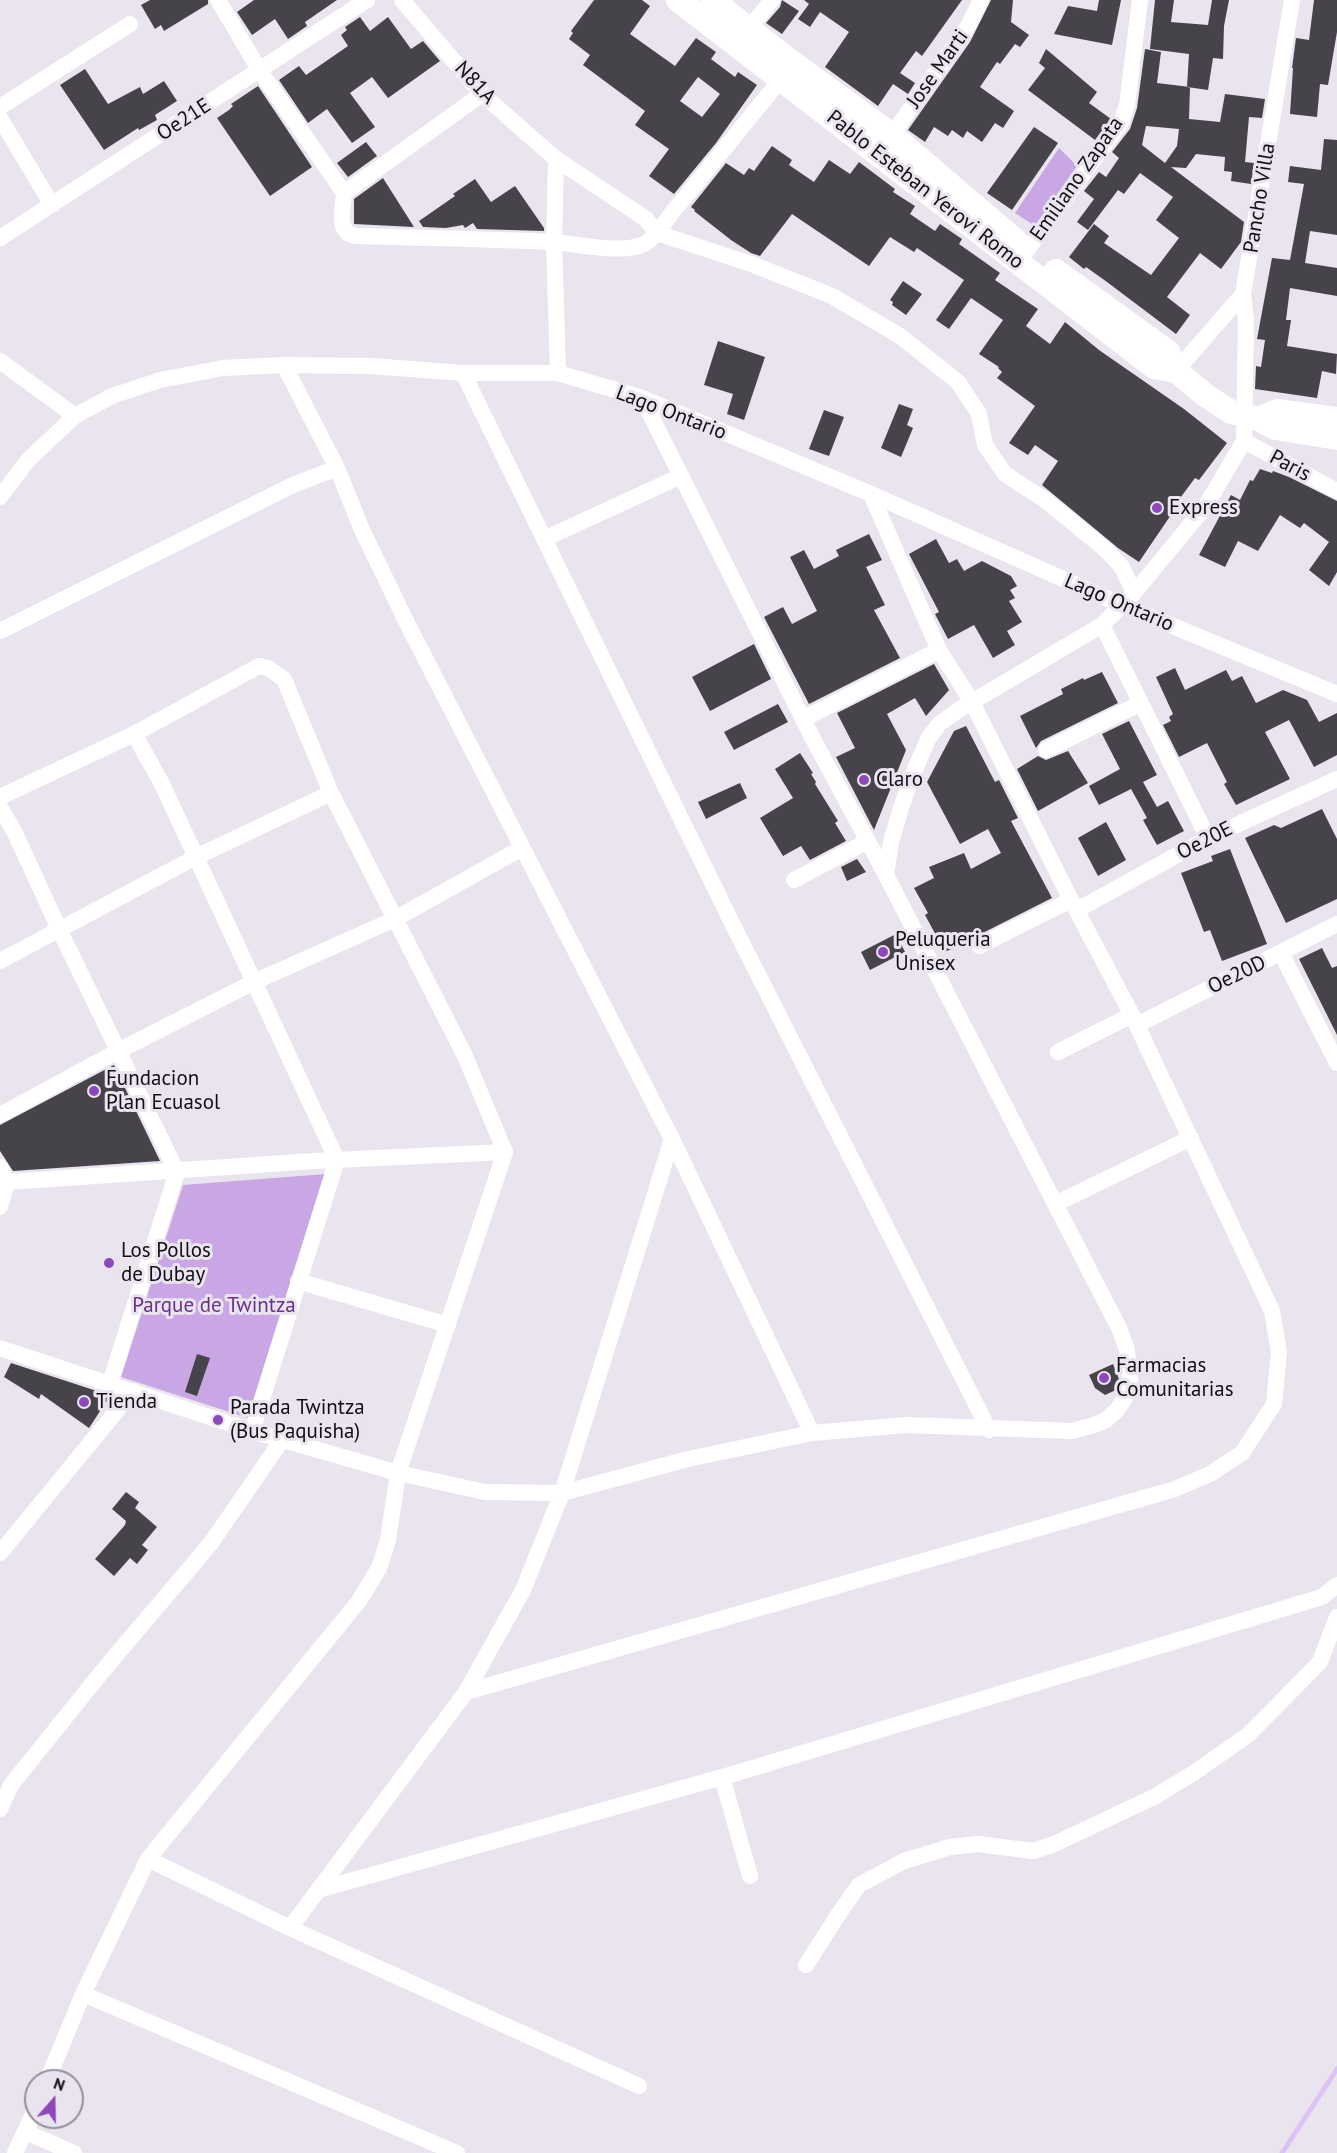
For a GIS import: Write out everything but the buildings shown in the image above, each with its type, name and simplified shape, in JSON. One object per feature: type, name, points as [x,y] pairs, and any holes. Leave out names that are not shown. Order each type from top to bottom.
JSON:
[{"type":"street","points":[[218,0],[260,71],[344,193],[342,227],[349,235],[554,242],[623,249],[641,246],[654,238],[673,210],[787,71]]},
{"type":"street","name":"Oe21E","points":[[0,238],[368,0]]},
{"type":"street","name":"N81A","points":[[402,0],[482,93],[556,159],[646,219],[657,233]]},
{"type":"street","name":"Pablo Esteban Yerovi Romo","points":[[678,0],[787,71],[892,135],[1027,250],[1168,352],[1176,371],[1205,395],[1232,412],[1252,417],[1276,428],[1337,438]]},
{"type":"street","name":"Pablo Esteban Yerovi Romo","points":[[712,0],[749,28],[787,71],[1154,367],[1176,371]]},
{"type":"street","points":[[749,28],[772,0]]},
{"type":"street","name":"Jose Marti","points":[[892,135],[968,26],[981,0]]},
{"type":"street","name":"Emiliano Zapata","points":[[1027,250],[1121,123],[1127,105],[1140,0]]},
{"type":"street","name":"Pancho Villa","points":[[1244,441],[1252,417],[1243,294],[1292,0]]},
{"type":"street","points":[[0,107],[130,24]]},
{"type":"street","points":[[344,193],[482,93]]},
{"type":"street","points":[[0,118],[52,205]]},
{"type":"street","points":[[556,159],[554,242],[558,373]]},
{"type":"street","points":[[657,233],[754,265],[832,296],[900,336],[958,382],[979,414],[985,445],[1005,474],[1045,500],[1106,549],[1122,567],[1134,593]]},
{"type":"street","points":[[1176,371],[1243,294]]},
{"type":"street","points":[[0,362],[75,416]]},
{"type":"street","points":[[284,366],[337,468],[362,530],[402,613],[672,1139],[812,1433]]},
{"type":"street","name":"Lago Ontario","points":[[0,497],[29,459],[75,416],[112,396],[160,380],[223,368],[284,366],[371,366],[463,372],[558,373],[642,398],[871,494],[1122,605],[1337,694]]},
{"type":"street","points":[[463,372],[733,925],[989,1430]]},
{"type":"street","points":[[0,1348],[282,1440],[398,1473],[485,1492],[562,1493],[688,1459],[812,1433],[906,1425],[989,1430],[1072,1431],[1106,1420],[1118,1410],[1127,1395],[1130,1380],[1127,1350],[1120,1330],[886,875],[803,719],[642,398]]},
{"type":"street","points":[[1252,417],[1276,411],[1337,419]]},
{"type":"street","points":[[886,875],[891,842],[911,778],[928,739],[945,719],[1102,625],[1134,593],[1205,507],[1244,441]]},
{"type":"street","name":"Paris","points":[[1244,441],[1337,491]]},
{"type":"street","points":[[0,631],[293,485],[337,468]]},
{"type":"street","points":[[544,539],[681,476]]},
{"type":"street","points":[[466,1692],[1175,1489],[1210,1474],[1242,1453],[1274,1404],[1279,1352],[1272,1311],[1134,1020],[972,702],[939,650],[871,494]]},
{"type":"street","points":[[1102,625],[1208,838]]},
{"type":"street","points":[[803,719],[939,650]]},
{"type":"street","points":[[0,797],[134,734],[259,666],[268,668],[284,679],[331,793],[465,1056],[505,1152],[398,1473],[388,1540],[379,1568],[359,1601],[148,1858],[83,1994],[52,2069]]},
{"type":"street","points":[[1046,750],[1141,703]]},
{"type":"street","points":[[134,734],[161,782],[337,1160],[252,1431]]},
{"type":"street","name":"Oe20E","points":[[979,946],[1074,905],[1208,838],[1337,779]]},
{"type":"street","points":[[0,961],[196,857],[331,793]]},
{"type":"street","points":[[0,807],[15,833],[177,1172],[110,1383]]},
{"type":"street","points":[[794,880],[868,841]]},
{"type":"street","points":[[0,1115],[118,1051],[254,982],[395,919],[522,848]]},
{"type":"street","name":"Oe20D","points":[[1058,1052],[1281,954],[1337,924]]},
{"type":"street","points":[[1281,954],[1337,1063]]},
{"type":"street","points":[[1055,1204],[1191,1138]]},
{"type":"street","points":[[290,1928],[466,1692],[523,1590],[562,1493],[672,1139]]},
{"type":"street","points":[[8,1182],[337,1160],[505,1152]]},
{"type":"street","points":[[0,1167],[8,1182],[0,1207]]},
{"type":"street","points":[[298,1281],[448,1325]]},
{"type":"street","points":[[0,1552],[133,1391]]},
{"type":"street","points":[[0,1809],[11,1785],[101,1673],[211,1543],[282,1440]]},
{"type":"street","points":[[318,1890],[722,1777],[1322,1597],[1337,1585]]},
{"type":"street","points":[[806,1965],[859,1885],[904,1861],[950,1847],[978,1844],[1033,1851],[1052,1845],[1156,1796],[1195,1772],[1248,1735],[1320,1662],[1337,1617]]},
{"type":"street","points":[[722,1777],[750,1876]]},
{"type":"street","points":[[148,1858],[290,1928],[639,2086]]},
{"type":"street","points":[[83,1994],[457,2153]]},
{"type":"street","points":[[15,2153],[27,2129]]},
{"type":"street","points":[[26,2132],[74,2153]]},
{"type":"green space","points":[[1059,148],[1077,166],[1035,226],[1015,213]]},
{"type":"green space","name":"Parque de Twintza","points":[[326,1174],[248,1418],[121,1377],[183,1185]]},
{"type":"waterway","points":[[1282,2153],[1337,2069]]},
{"type":"place","name":"Express","points":[[1157,508]]},
{"type":"place","name":"Claro","points":[[864,780]]},
{"type":"place","name":"Peluqueria Unisex","points":[[883,952]]},
{"type":"place","name":"Fundacion Plan Ecuasol","points":[[94,1091]]},
{"type":"place","name":"Los Pollos de Dubay","points":[[109,1263]]},
{"type":"place","name":"Farmacias Comunitarias","points":[[1104,1378]]},
{"type":"place","name":"Tienda","points":[[84,1402]]},
{"type":"place","name":"Parada Twintza (Bus Paquisha)","points":[[218,1420]]}]
